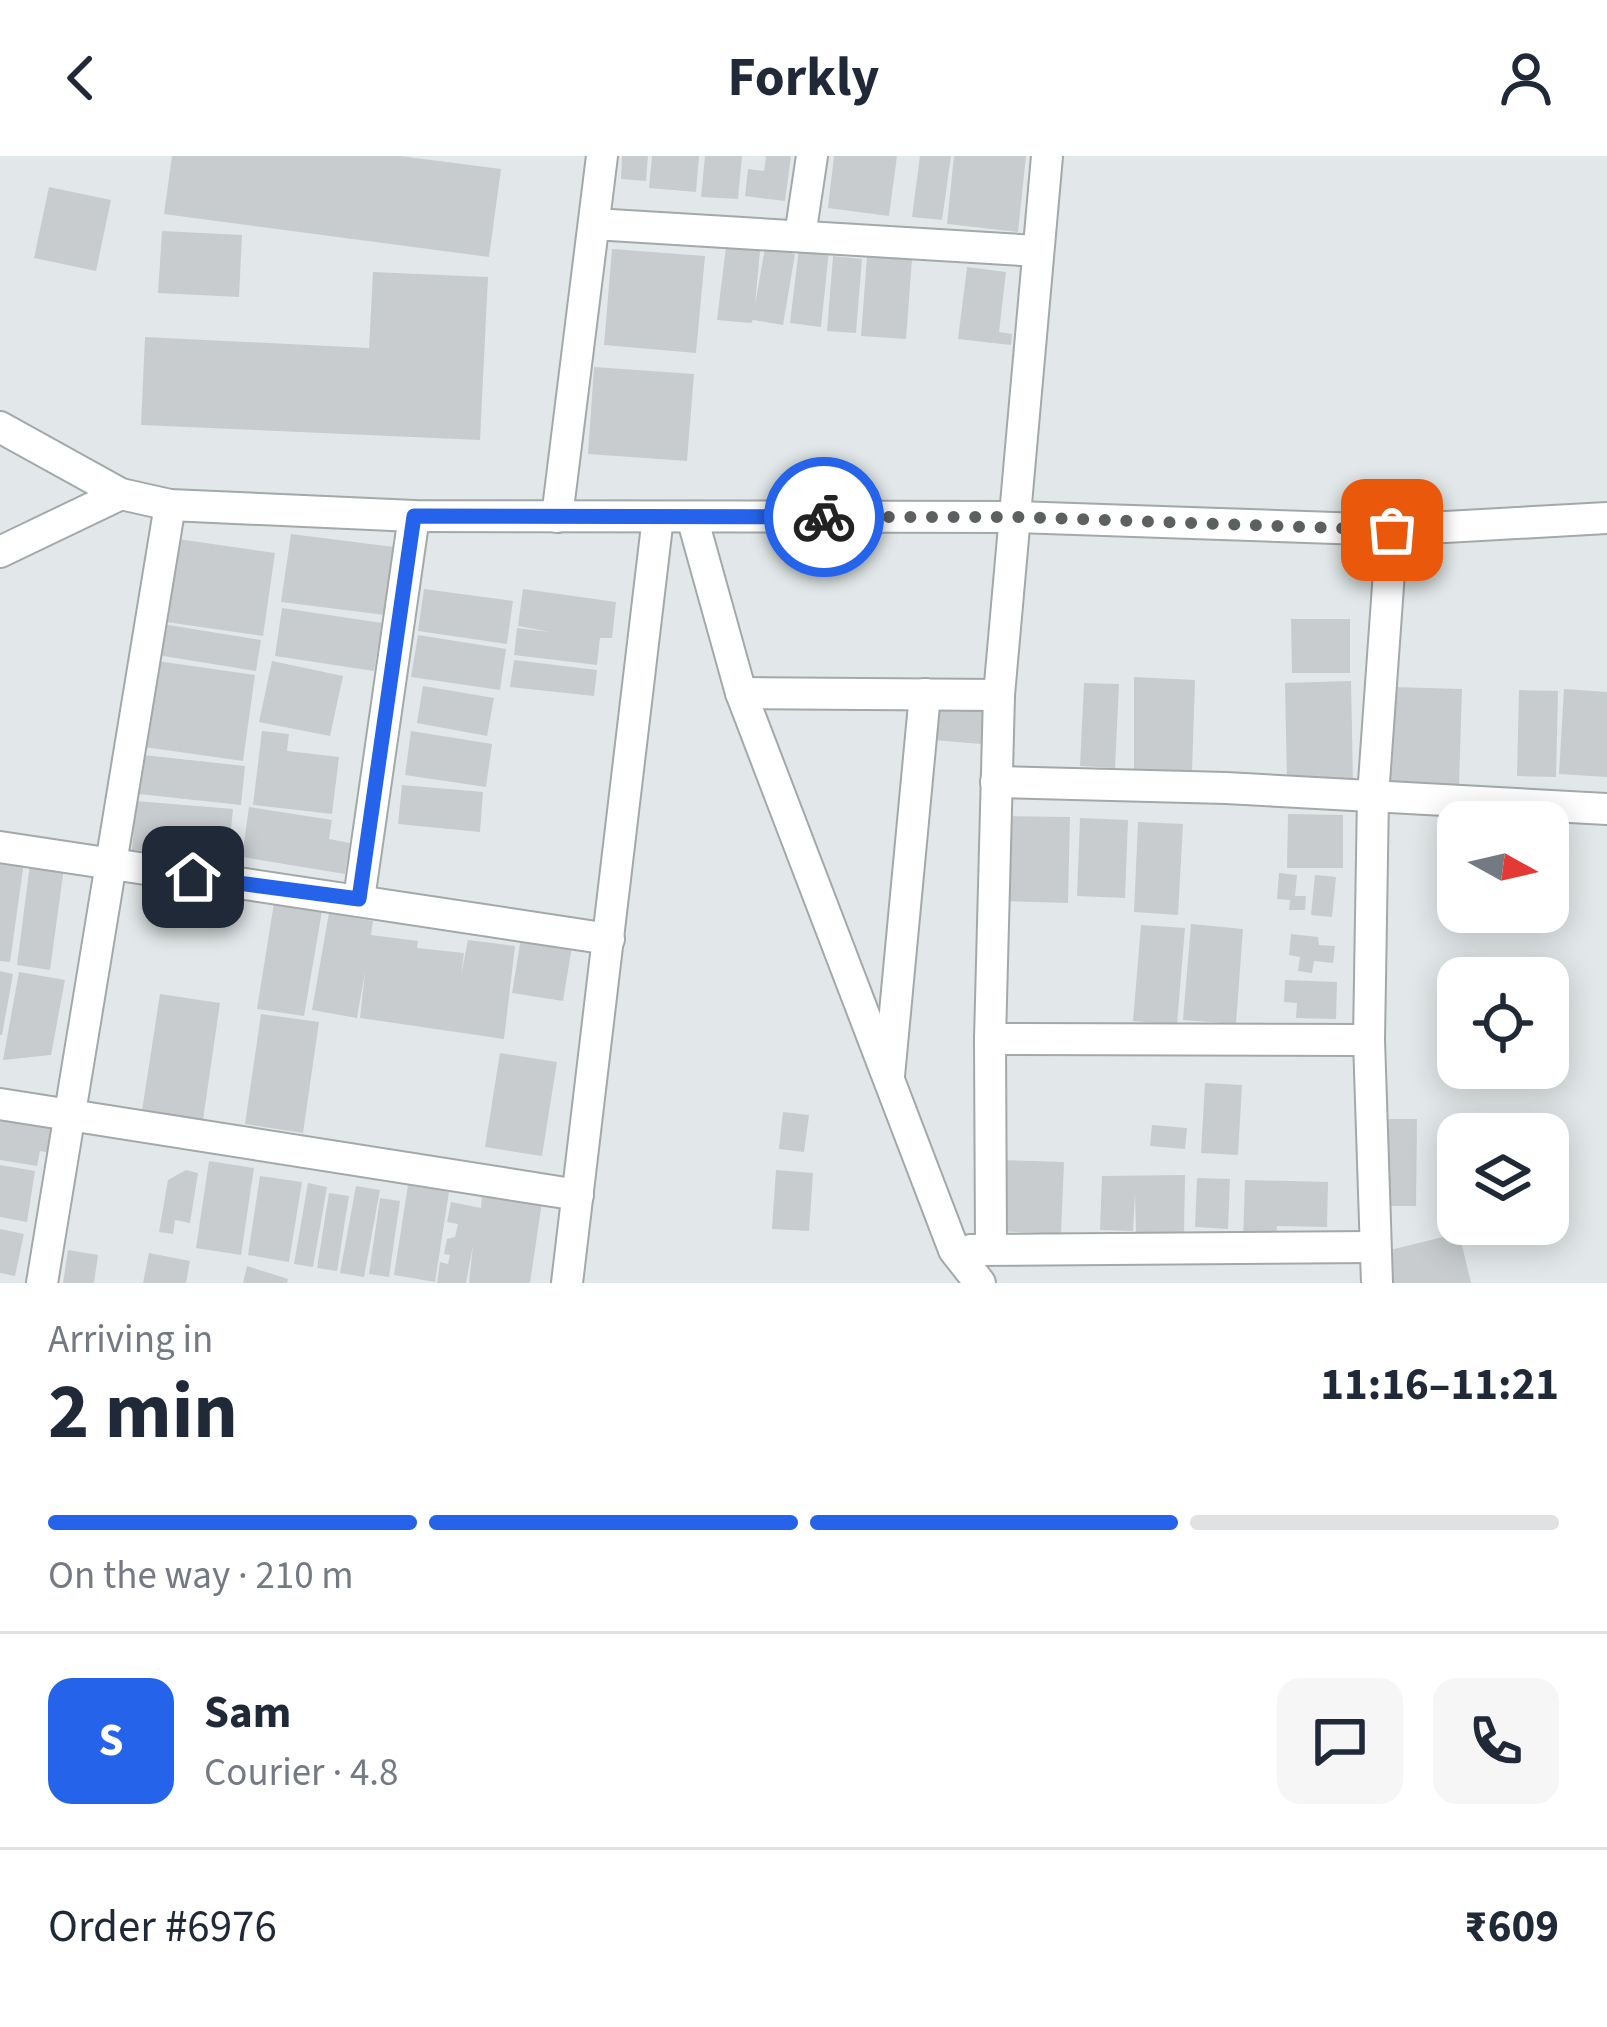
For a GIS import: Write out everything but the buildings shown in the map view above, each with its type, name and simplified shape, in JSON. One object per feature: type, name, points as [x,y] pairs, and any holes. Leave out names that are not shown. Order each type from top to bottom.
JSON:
[{"type":"street","points":[[557,517],[602,156]]},
{"type":"street","points":[[800,236],[812,156]]},
{"type":"street","points":[[991,1249],[990,1039],[999,694],[1047,156]]},
{"type":"street","points":[[594,224],[1037,250]]},
{"type":"street","points":[[0,427],[121,494],[170,506],[414,516],[1016,517],[1392,530],[1607,518]]},
{"type":"street","points":[[0,552],[121,494]]},
{"type":"street","points":[[42,1283],[170,506]]},
{"type":"street","points":[[359,899],[414,516]]},
{"type":"street","points":[[567,1283],[658,517]]},
{"type":"street","points":[[692,517],[741,693],[954,1250],[980,1283]]},
{"type":"street","points":[[1377,1283],[1369,1040],[1373,796],[1392,530]]},
{"type":"street","points":[[741,693],[999,694]]},
{"type":"street","points":[[888,1083],[926,694]]},
{"type":"street","points":[[996,782],[1607,808]]},
{"type":"street","points":[[0,847],[609,939]]},
{"type":"street","points":[[990,1039],[1369,1040]]},
{"type":"street","points":[[0,1104],[578,1195]]},
{"type":"street","points":[[954,1250],[1373,1247]]},
{"type":"way so far","points":[[824,517],[1016,517],[1392,530]]},
{"type":"route","points":[[193,877],[359,899],[414,516],[824,517]]}]
